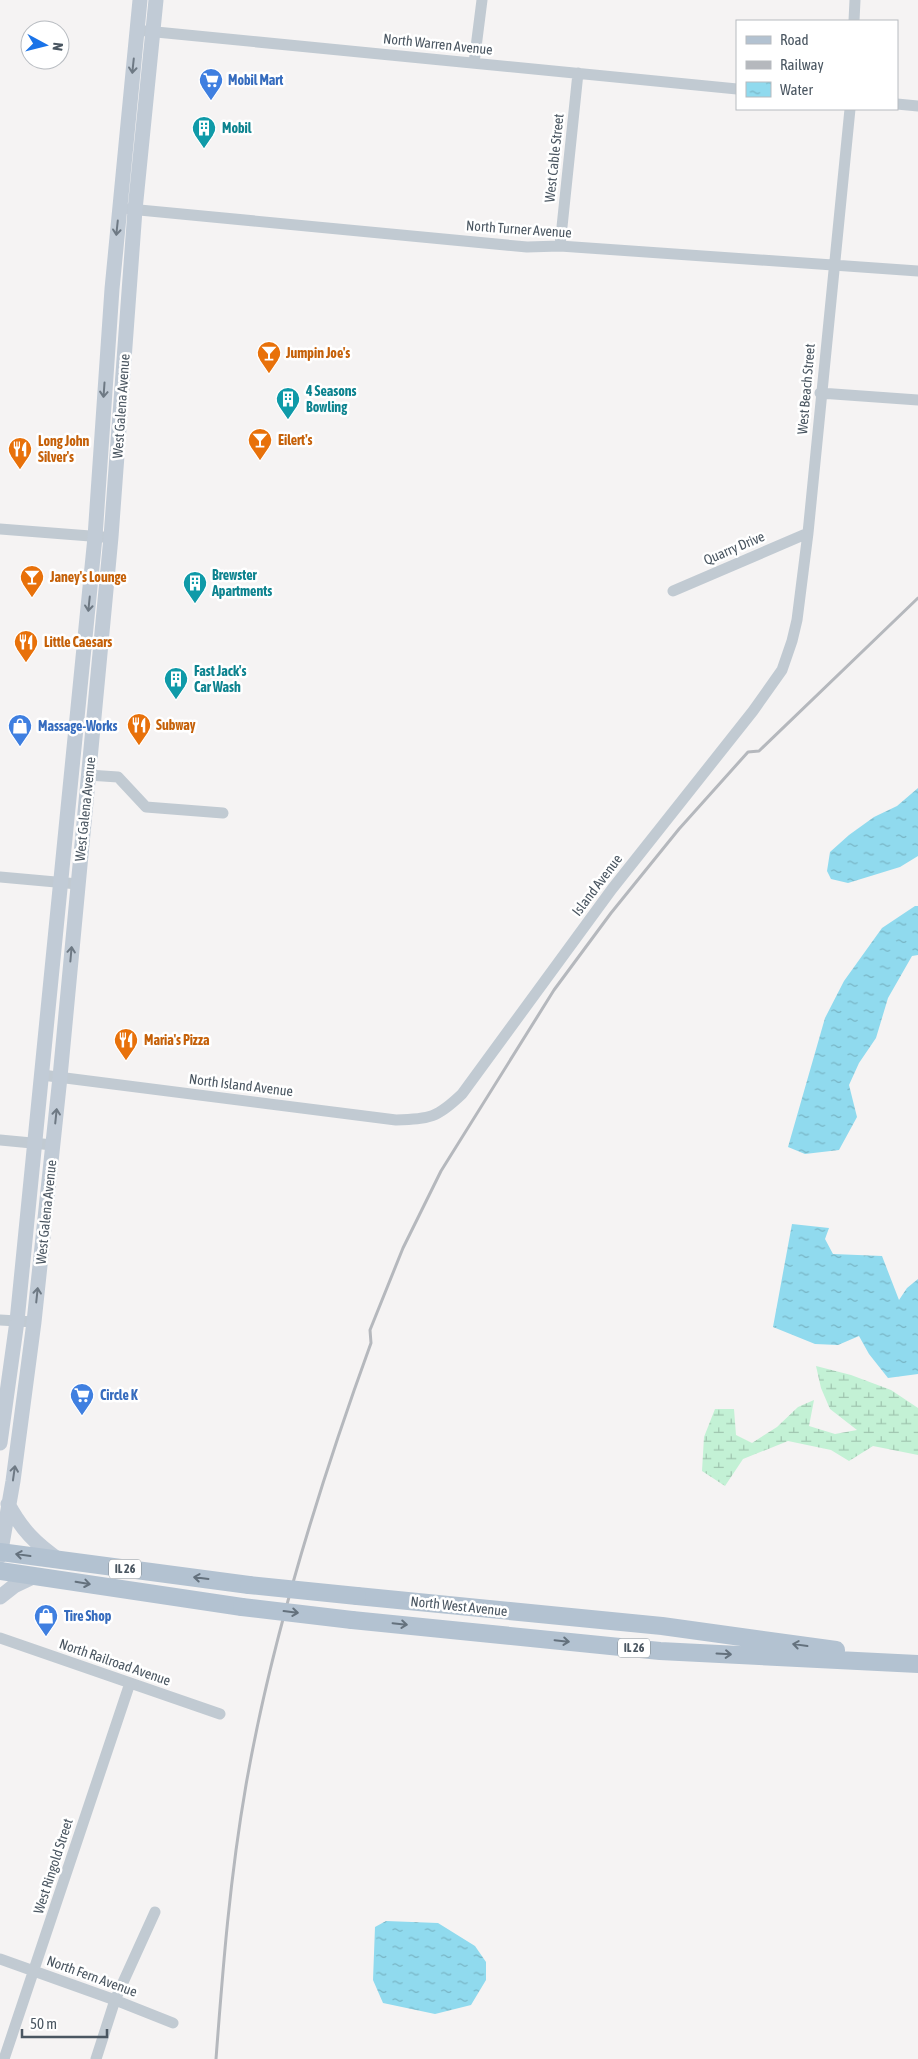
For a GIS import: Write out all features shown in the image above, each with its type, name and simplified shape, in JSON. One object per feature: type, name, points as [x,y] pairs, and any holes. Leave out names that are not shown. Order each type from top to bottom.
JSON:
[{"type":"main road","name":"West Galena Avenue","points":[[0,1443],[17,1321],[36,1143],[95,537],[112,288],[140,0]]},
{"type":"main road","name":"West Galena Avenue","points":[[0,1554],[34,1322],[60,1077],[112,538],[135,210],[156,0]]},
{"type":"main road","points":[[8,1504],[19,1524],[32,1539],[60,1561]]},
{"type":"main road","name":"North West Avenue","points":[[0,1554],[249,1585],[662,1626],[918,1662]]},
{"type":"main road","name":"North West Avenue","points":[[0,1571],[242,1607],[660,1651],[918,1662]]},
{"type":"main road","points":[[0,1597],[14,1586],[35,1576]]},
{"type":"street","points":[[474,63],[482,0]]},
{"type":"street","points":[[854,20],[855,0]]},
{"type":"street","name":"North Warren Avenue","points":[[137,30],[736,89]]},
{"type":"street","name":"West Cable Street","points":[[560,246],[578,73]]},
{"type":"street","points":[[898,104],[918,106]]},
{"type":"street","name":"West Beach Street","points":[[782,670],[797,620],[808,533],[820,393],[850,110]]},
{"type":"street","name":"North Turner Avenue","points":[[119,208],[527,247],[560,246],[918,271]]},
{"type":"street","points":[[820,393],[918,400]]},
{"type":"street","points":[[0,528],[112,538]]},
{"type":"street","name":"Quarry Drive","points":[[673,591],[808,533]]},
{"type":"street","name":"Island Avenue","points":[[436,1116],[462,1094],[612,889],[753,710],[782,670]]},
{"type":"street","points":[[88,775],[118,777],[146,807],[223,813]]},
{"type":"street","points":[[0,877],[78,884]]},
{"type":"street","name":"North Island Avenue","points":[[42,1075],[396,1120],[423,1119],[436,1116]]},
{"type":"street","points":[[0,1140],[53,1145]]},
{"type":"street","points":[[0,1320],[34,1322]]},
{"type":"street","name":"North Railroad Avenue","points":[[0,1638],[220,1714]]},
{"type":"street","name":"West Ringold Street","points":[[4,2059],[130,1683]]},
{"type":"street","points":[[96,2059],[116,2000],[155,1912]]},
{"type":"street","name":"North Fern Avenue","points":[[0,1960],[116,2000],[173,2023]]},
{"type":"green space","points":[[816,1366],[851,1375],[891,1390],[918,1408],[918,1455],[873,1446],[849,1461],[831,1450],[788,1441],[743,1459],[725,1486],[702,1471],[704,1437],[715,1409],[734,1409],[736,1435],[752,1443],[777,1427],[798,1407],[814,1400],[809,1426],[835,1434],[857,1430],[830,1409],[821,1388]]},
{"type":"water","points":[[918,788],[918,856],[900,867],[848,883],[831,879],[827,871],[830,852],[849,835],[874,817],[897,806]]},
{"type":"water","points":[[915,906],[918,906],[918,955],[912,956],[888,998],[876,1038],[859,1063],[849,1085],[857,1117],[839,1150],[805,1154],[788,1147],[825,1018],[844,981],[882,928]]},
{"type":"water","points":[[792,1224],[829,1228],[825,1239],[833,1254],[882,1256],[899,1300],[907,1288],[918,1279],[918,1374],[888,1378],[869,1354],[859,1336],[838,1345],[815,1344],[773,1327]]},
{"type":"water","points":[[386,1921],[438,1923],[475,1946],[486,1962],[486,1980],[471,2005],[435,2014],[383,2003],[373,1980],[375,1927]]},
{"type":"railway","points":[[216,2059],[231,1888],[246,1785],[269,1673],[315,1506],[371,1343],[370,1330],[403,1248],[441,1171],[554,990],[611,913],[679,829],[748,752],[759,751],[918,598]]},
{"type":"place","name":"Mobil Mart","points":[[211,101]]},
{"type":"place","name":"Mobil","points":[[204,149]]},
{"type":"place","name":"Jumpin Joe's","points":[[269,374]]},
{"type":"place","name":"4 Seasons Bowling","points":[[288,420]]},
{"type":"place","name":"Eilert's","points":[[260,461]]},
{"type":"place","name":"Long John Silver's","points":[[20,470]]},
{"type":"place","name":"Janey's Lounge","points":[[32,598]]},
{"type":"place","name":"Brewster Apartments","points":[[195,604]]},
{"type":"place","name":"Little Caesars","points":[[26,663]]},
{"type":"place","name":"Fast Jack's Car Wash","points":[[176,700]]},
{"type":"place","name":"Subway","points":[[139,746]]},
{"type":"place","name":"Massage-Works","points":[[20,747]]},
{"type":"place","name":"Maria's Pizza","points":[[126,1061]]},
{"type":"place","name":"Circle K","points":[[82,1416]]},
{"type":"place","name":"Tire Shop","points":[[46,1637]]}]
